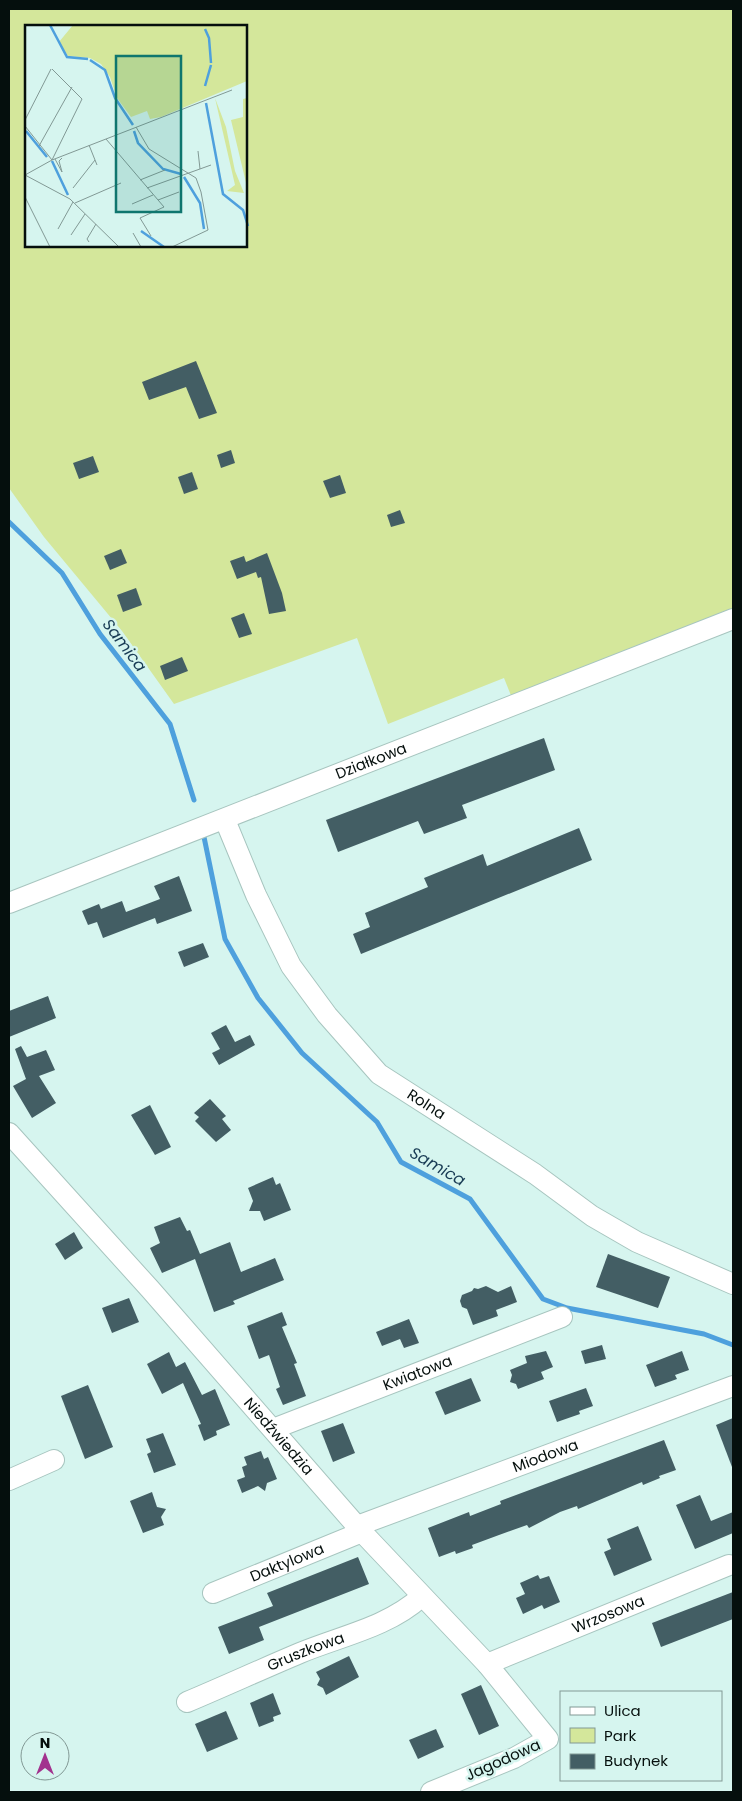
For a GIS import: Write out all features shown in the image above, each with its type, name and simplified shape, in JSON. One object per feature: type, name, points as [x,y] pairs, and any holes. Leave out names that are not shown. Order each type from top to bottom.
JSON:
[{"type":"street","name":"Działkowa","points":[[9,903],[225,820],[733,619]]},
{"type":"street","name":"Rolna","points":[[225,820],[256,896],[291,966],[327,1015],[379,1074],[535,1174],[599,1220],[637,1242],[733,1284]]},
{"type":"street","name":"Niedźwiedzia","points":[[9,1134],[421,1597],[487,1664],[548,1739]]},
{"type":"street","name":"Kwiatowa","points":[[274,1430],[562,1317]]},
{"type":"street","name":"Miodowa","points":[[360,1529],[733,1386]]},
{"type":"street","points":[[9,1480],[54,1460]]},
{"type":"street","name":"Daktylowa","points":[[213,1592],[360,1529]]},
{"type":"street","name":"Wrzosowa","points":[[487,1664],[729,1565]]},
{"type":"street","name":"Gruszkowa","points":[[187,1702],[299,1653],[380,1623],[409,1608],[421,1597]]},
{"type":"street","name":"Jagodowa","points":[[431,1792],[514,1758],[548,1739]]},
{"type":"green space","points":[[9,9],[733,9],[733,611],[512,698],[504,678],[388,724],[357,638],[174,704],[122,631],[44,537],[9,488]]},
{"type":"building","points":[[196,361],[217,413],[199,419],[186,387],[149,400],[142,382]]},
{"type":"building","points":[[231,450],[235,463],[221,468],[217,455]]},
{"type":"building","points":[[93,456],[99,472],[79,479],[73,463]]},
{"type":"building","points":[[192,472],[198,489],[184,494],[178,477]]},
{"type":"building","points":[[340,475],[346,493],[330,498],[323,481]]},
{"type":"building","points":[[400,510],[405,523],[391,527],[387,515]]},
{"type":"building","points":[[121,549],[127,563],[110,570],[104,556]]},
{"type":"building","points":[[267,553],[282,593],[286,611],[269,614],[261,577],[258,578],[256,572],[237,579],[230,561],[244,556],[246,562]]},
{"type":"building","points":[[136,588],[142,605],[123,612],[117,595]]},
{"type":"building","points":[[244,613],[252,634],[239,638],[231,618]]},
{"type":"building","points":[[182,657],[188,671],[165,680],[160,666]]},
{"type":"building","points":[[544,738],[555,770],[462,805],[467,818],[424,834],[418,821],[338,852],[326,820]]},
{"type":"building","points":[[579,828],[592,860],[361,954],[353,934],[370,927],[365,913],[428,887],[424,878],[483,854],[487,866]]},
{"type":"building","points":[[179,876],[192,911],[157,924],[155,918],[103,938],[97,922],[88,925],[82,911],[99,904],[101,909],[122,901],[126,912],[160,899],[154,886]]},
{"type":"building","points":[[203,943],[209,957],[184,967],[178,952]]},
{"type":"building","points":[[48,996],[56,1018],[9,1037],[9,1011]]},
{"type":"building","points":[[226,1025],[235,1042],[250,1035],[255,1045],[219,1065],[212,1053],[220,1049],[211,1033]]},
{"type":"building","points":[[21,1046],[27,1057],[46,1050],[55,1070],[39,1076],[56,1103],[32,1118],[13,1086],[26,1079],[15,1049]]},
{"type":"building","points":[[210,1099],[226,1116],[222,1119],[231,1130],[216,1142],[195,1121],[199,1117],[194,1113]]},
{"type":"building","points":[[150,1105],[171,1147],[155,1155],[131,1115]]},
{"type":"building","points":[[273,1177],[276,1185],[280,1183],[291,1210],[264,1221],[260,1211],[249,1211],[253,1201],[248,1188]]},
{"type":"building","points":[[180,1217],[187,1231],[190,1230],[200,1254],[230,1242],[241,1272],[275,1258],[284,1280],[233,1301],[235,1304],[214,1312],[195,1259],[162,1273],[150,1248],[160,1243],[154,1227]]},
{"type":"building","points":[[74,1232],[83,1248],[65,1260],[55,1244]]},
{"type":"building","points":[[608,1254],[670,1277],[658,1308],[596,1287]]},
{"type":"building","points":[[486,1286],[498,1292],[511,1286],[517,1302],[496,1310],[498,1316],[473,1325],[467,1309],[462,1307],[460,1301],[462,1295],[472,1291],[474,1288],[478,1289]]},
{"type":"building","points":[[129,1298],[139,1322],[112,1333],[102,1308]]},
{"type":"building","points":[[282,1312],[287,1325],[282,1327],[297,1363],[294,1364],[306,1396],[283,1405],[276,1389],[280,1387],[269,1355],[259,1359],[247,1326]]},
{"type":"building","points":[[409,1319],[419,1343],[404,1348],[400,1339],[382,1346],[376,1332]]},
{"type":"building","points":[[602,1345],[606,1359],[585,1364],[581,1351]]},
{"type":"building","points":[[546,1351],[553,1367],[541,1372],[544,1379],[518,1389],[516,1384],[510,1382],[512,1375],[510,1370],[527,1363],[525,1356]]},
{"type":"building","points":[[682,1351],[689,1370],[675,1375],[677,1379],[655,1387],[646,1365]]},
{"type":"building","points":[[169,1352],[176,1367],[185,1362],[202,1395],[215,1389],[230,1425],[216,1431],[217,1435],[204,1441],[198,1425],[201,1424],[183,1383],[162,1394],[147,1364]]},
{"type":"building","points":[[471,1378],[481,1401],[445,1415],[435,1392]]},
{"type":"building","points":[[88,1385],[113,1447],[85,1459],[61,1396]]},
{"type":"building","points":[[586,1388],[593,1406],[579,1411],[580,1414],[557,1422],[549,1401]]},
{"type":"building","points":[[733,1418],[733,1467],[732,1467],[716,1425]]},
{"type":"building","points":[[343,1423],[355,1453],[333,1462],[321,1431]]},
{"type":"building","points":[[163,1433],[176,1465],[154,1473],[147,1454],[151,1452],[146,1439]]},
{"type":"building","points":[[664,1440],[676,1470],[659,1476],[660,1478],[643,1485],[642,1482],[578,1509],[577,1506],[560,1512],[529,1528],[527,1525],[472,1545],[473,1548],[456,1554],[455,1551],[439,1557],[428,1528],[469,1512],[470,1516],[501,1504],[500,1501]]},
{"type":"building","points":[[261,1451],[264,1459],[268,1457],[277,1479],[267,1483],[265,1491],[258,1486],[242,1493],[237,1480],[245,1477],[242,1467],[247,1465],[244,1457]]},
{"type":"building","points":[[152,1492],[157,1507],[166,1509],[161,1517],[164,1525],[143,1533],[130,1501]]},
{"type":"building","points":[[700,1495],[711,1521],[733,1512],[733,1533],[695,1549],[676,1505]]},
{"type":"building","points":[[638,1526],[652,1560],[614,1576],[604,1552],[611,1549],[607,1539]]},
{"type":"building","points":[[358,1557],[369,1584],[259,1627],[264,1640],[229,1654],[218,1627],[273,1606],[267,1593]]},
{"type":"building","points":[[538,1575],[540,1579],[549,1576],[560,1602],[544,1609],[542,1605],[523,1614],[516,1598],[525,1594],[520,1583]]},
{"type":"building","points":[[733,1592],[733,1619],[661,1647],[652,1623]]},
{"type":"building","points":[[349,1656],[359,1677],[326,1695],[323,1688],[317,1685],[320,1679],[316,1672]]},
{"type":"building","points":[[481,1685],[499,1726],[479,1735],[461,1694]]},
{"type":"building","points":[[273,1693],[281,1714],[273,1717],[274,1721],[259,1727],[250,1703]]},
{"type":"building","points":[[226,1711],[238,1739],[207,1752],[195,1724]]},
{"type":"building","points":[[436,1729],[444,1747],[418,1759],[409,1740]]},
{"type":"waterway","name":"Samica","points":[[9,522],[62,573],[100,634],[170,724],[194,800]]},
{"type":"waterway","name":"Samica","points":[[204,837],[225,939],[258,998],[302,1053],[377,1122],[401,1162],[470,1199],[543,1299],[567,1308],[704,1334],[733,1345]]}]
